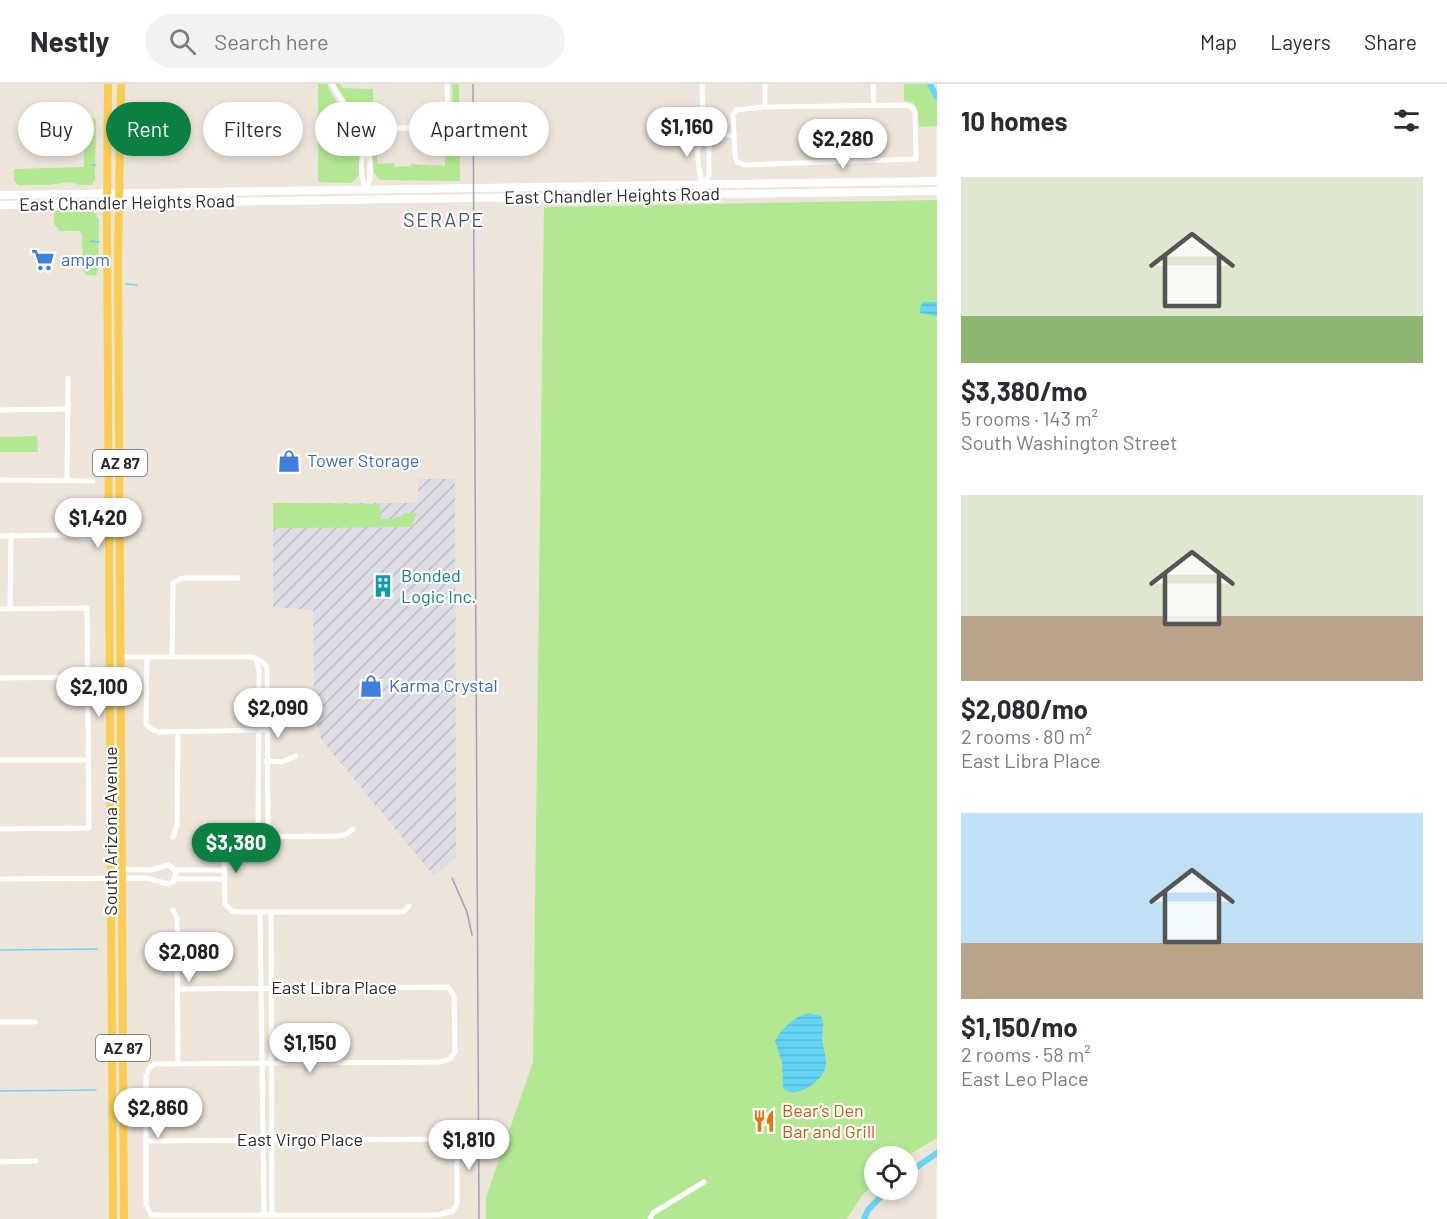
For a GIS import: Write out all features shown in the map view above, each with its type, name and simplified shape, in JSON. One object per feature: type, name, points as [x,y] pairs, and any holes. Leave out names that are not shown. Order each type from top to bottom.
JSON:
[{"type":"main road","name":"South Arizona Avenue","points":[[108,84],[106,203],[109,360],[113,1219]]},
{"type":"main road","name":"South Arizona Avenue","points":[[121,84],[119,360],[124,1219]]},
{"type":"main road","name":"East Chandler Heights Road","points":[[0,195],[937,181]]},
{"type":"main road","points":[[501,188],[501,198]]},
{"type":"main road","name":"East Chandler Heights Road","points":[[0,205],[937,191]]},
{"type":"main road","points":[[109,360],[119,360]]},
{"type":"street","points":[[332,84],[343,102]]},
{"type":"street","points":[[397,128],[445,126],[448,120],[447,84]]},
{"type":"street","points":[[702,84],[703,135],[698,142],[699,174],[703,185],[703,195]]},
{"type":"street","points":[[765,84],[765,107]]},
{"type":"street","points":[[873,84],[874,106]]},
{"type":"street","points":[[907,105],[912,107],[915,112],[916,159],[744,165],[737,162],[734,135],[736,110],[765,107],[874,106],[907,105]]},
{"type":"street","points":[[703,135],[734,135]]},
{"type":"street","points":[[703,135],[709,142],[709,175],[703,185]]},
{"type":"street","points":[[363,156],[362,179],[366,189]]},
{"type":"street","points":[[67,480],[68,378]]},
{"type":"street","points":[[0,410],[68,409]]},
{"type":"street","points":[[0,480],[93,481]]},
{"type":"street","points":[[0,536],[71,535],[80,531],[120,533]]},
{"type":"street","points":[[10,608],[11,535]]},
{"type":"street","points":[[172,657],[172,586],[176,580],[238,578]]},
{"type":"street","points":[[0,609],[87,608],[89,828],[0,829]]},
{"type":"street","points":[[121,657],[251,657],[256,658],[267,667],[268,837]]},
{"type":"street","points":[[147,657],[146,724],[155,731],[266,730]]},
{"type":"street","points":[[256,658],[259,670],[258,837]]},
{"type":"street","points":[[0,678],[87,677]]},
{"type":"street","points":[[173,837],[177,826],[178,732]]},
{"type":"street","points":[[259,762],[282,762],[296,756]]},
{"type":"street","points":[[0,760],[88,760]]},
{"type":"street","points":[[353,829],[339,836],[238,837],[228,840],[224,847],[225,904],[232,911],[260,912],[403,912],[409,906]]},
{"type":"street","points":[[122,874],[168,865],[175,870],[224,870]]},
{"type":"street","points":[[175,870],[175,879]]},
{"type":"street","points":[[0,879],[111,873],[157,880],[165,884],[175,879],[225,879]]},
{"type":"street","points":[[173,910],[177,918],[178,1063]]},
{"type":"street","points":[[260,912],[264,1215]]},
{"type":"street","points":[[271,912],[272,1215]]},
{"type":"street","name":"East Libra Place","points":[[178,989],[448,987],[454,996],[455,1052],[446,1062],[272,1063]]},
{"type":"street","points":[[0,1022],[35,1022]]},
{"type":"street","points":[[272,1063],[178,1063],[150,1066],[146,1075],[146,1205],[148,1211],[156,1216],[416,1217]]},
{"type":"street","name":"East Virgo Place","points":[[146,1141],[453,1140],[457,1148],[455,1209],[447,1214],[416,1217]]},
{"type":"street","points":[[0,1162],[36,1161]]},
{"type":"street","points":[[650,1219],[652,1213],[704,1182]]},
{"type":"shaded area","points":[[418,479],[455,479],[456,857],[434,876],[321,739],[314,715],[313,610],[273,607],[273,503],[418,503]]},
{"type":"green space","points":[[318,84],[327,84],[337,102],[318,102]]},
{"type":"green space","points":[[336,84],[340,84],[343,88],[373,89],[373,102],[347,102]]},
{"type":"green space","points":[[452,84],[459,84],[459,102],[453,102]]},
{"type":"green space","points":[[904,84],[929,84],[937,99],[937,126],[919,127],[917,108],[912,102],[904,101]]},
{"type":"green space","points":[[94,119],[96,121],[95,180],[92,185],[69,182],[50,185],[18,185],[14,180],[14,169],[84,167],[84,156],[94,156]]},
{"type":"green space","points":[[318,156],[359,156],[359,175],[352,183],[318,182]]},
{"type":"green space","points":[[372,156],[377,156],[377,164],[394,163],[395,167],[411,166],[411,164],[445,166],[445,156],[460,156],[460,181],[380,180],[374,173]]},
{"type":"green space","points":[[937,200],[937,1138],[918,1149],[918,1146],[864,1146],[864,1193],[847,1219],[486,1219],[486,1197],[533,1062],[544,207]]},
{"type":"green space","points":[[54,211],[93,211],[99,219],[96,276],[87,275],[83,271],[82,234],[79,231],[60,231],[54,224]]},
{"type":"green space","points":[[37,436],[38,452],[0,452],[0,437]]},
{"type":"green space","points":[[273,503],[380,504],[381,519],[394,519],[404,513],[417,513],[411,527],[273,528]]},
{"type":"green space","points":[[83,507],[98,507],[101,522],[98,526],[82,527]]},
{"type":"water","points":[[923,302],[937,302],[937,316],[920,313]]},
{"type":"water","points":[[810,1013],[821,1016],[826,1066],[818,1079],[807,1088],[794,1092],[788,1091],[783,1088],[782,1062],[775,1041],[790,1023]]},
{"type":"waterway","points":[[930,84],[937,97]]},
{"type":"waterway","points":[[90,241],[99,242]]},
{"type":"waterway","points":[[126,284],[137,285]]},
{"type":"waterway","points":[[0,950],[97,949]]},
{"type":"waterway","points":[[0,1091],[96,1090]]},
{"type":"waterway","points":[[918,1166],[937,1153]]},
{"type":"waterway","points":[[864,1219],[868,1210],[878,1200]]},
{"type":"railway","points":[[473,84],[479,1219]]},
{"type":"railway","points":[[452,878],[467,912],[472,935]]},
{"type":"place","name":"ampm","points":[[43,260]]},
{"type":"place","name":"Tower Storage","points":[[289,461]]},
{"type":"place","name":"Bonded Logic Inc.","points":[[383,586]]},
{"type":"place","name":"Karma Crystal","points":[[371,686]]},
{"type":"place","name":"Bear’s Den Bar and Grill","points":[[764,1121]]},
{"type":"district","name":"SERAPE","points":[[444,220]]}]
